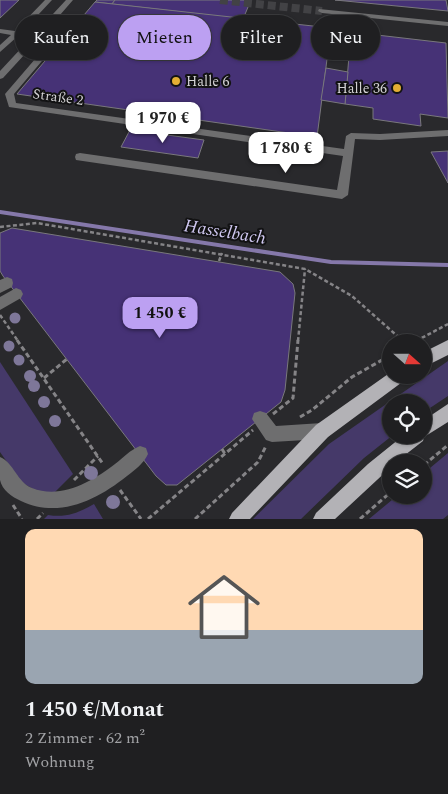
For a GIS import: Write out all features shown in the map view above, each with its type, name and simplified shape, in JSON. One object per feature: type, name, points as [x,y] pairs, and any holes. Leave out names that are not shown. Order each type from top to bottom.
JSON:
[{"type":"main road","points":[[432,356],[448,347]]},
{"type":"main road","points":[[238,519],[322,431],[387,384]]},
{"type":"main road","points":[[432,423],[448,412]]},
{"type":"main road","points":[[322,519],[374,470],[405,444]]},
{"type":"street","points":[[35,15],[50,0]]},
{"type":"street","points":[[56,15],[70,0]]},
{"type":"street","points":[[322,11],[448,24]]},
{"type":"street","points":[[0,31],[15,33]]},
{"type":"street","points":[[0,50],[15,35]]},
{"type":"street","points":[[0,76],[15,60]]},
{"type":"street","name":"Straße 2","points":[[38,60],[9,94],[12,105],[348,154]]},
{"type":"street","points":[[80,157],[342,195],[351,136],[380,137],[448,133]]},
{"type":"street","points":[[0,304],[16,294]]},
{"type":"street","points":[[260,419],[272,434],[322,431]]},
{"type":"street","points":[[0,464],[17,490],[34,502],[49,507],[63,507],[88,498],[140,454]]},
{"type":"path","points":[[0,227],[37,223],[222,253],[305,269],[352,296],[395,334]]},
{"type":"path","points":[[219,261],[222,253]]},
{"type":"path","points":[[0,315],[98,456]]},
{"type":"path","points":[[429,334],[448,324]]},
{"type":"path","points":[[44,378],[67,359]]},
{"type":"path","points":[[432,458],[448,445]]},
{"type":"path","points":[[222,449],[225,454]]},
{"type":"path","points":[[360,519],[382,500]]},
{"type":"shaded area","points":[[448,361],[448,396],[432,407],[432,394],[401,394],[415,384],[432,384],[432,372]]},
{"type":"shaded area","points":[[0,362],[73,474],[49,498],[21,482],[0,452]]},
{"type":"shaded area","points":[[382,407],[382,444],[364,458],[301,519],[253,519],[329,444]]},
{"type":"shaded area","points":[[448,453],[448,515],[443,519],[369,519],[387,504],[432,504],[432,466]]},
{"type":"shaded area","points":[[94,504],[103,519],[44,519],[48,515],[61,516],[72,514]]},
{"type":"building","points":[[0,0],[19,0],[0,18]]},
{"type":"building","points":[[97,0],[115,0],[112,4],[95,2]]},
{"type":"building","points":[[115,0],[251,0],[245,15],[221,16],[112,4]]},
{"type":"building","points":[[335,0],[446,0],[448,11]]},
{"type":"building","name":"Halle 6","points":[[95,2],[221,16],[221,60],[301,60],[301,25],[311,26],[311,60],[327,60],[317,137],[17,94],[46,60],[108,60],[108,15],[84,15]]},
{"type":"building","name":"Halle 36","points":[[380,35],[446,43],[448,118],[420,114],[421,126],[373,119],[373,108],[345,104],[349,60],[380,60]]},
{"type":"building","points":[[326,68],[348,72],[345,104],[321,100]]},
{"type":"building","points":[[130,130],[204,140],[198,158],[121,147]]},
{"type":"building","points":[[448,151],[448,183],[431,152]]},
{"type":"building","points":[[12,228],[280,272],[293,284],[295,293],[285,390],[281,402],[177,485],[166,485],[156,476],[0,271],[0,233]]},
{"type":"waterway","name":"Hasselbach","points":[[0,212],[331,262],[448,265]]},
{"type":"tunnel","points":[[220,0],[322,11]]},
{"type":"place","name":"Halle 6","points":[[176,81]]},
{"type":"place","name":"Halle 36","points":[[397,88]]}]
